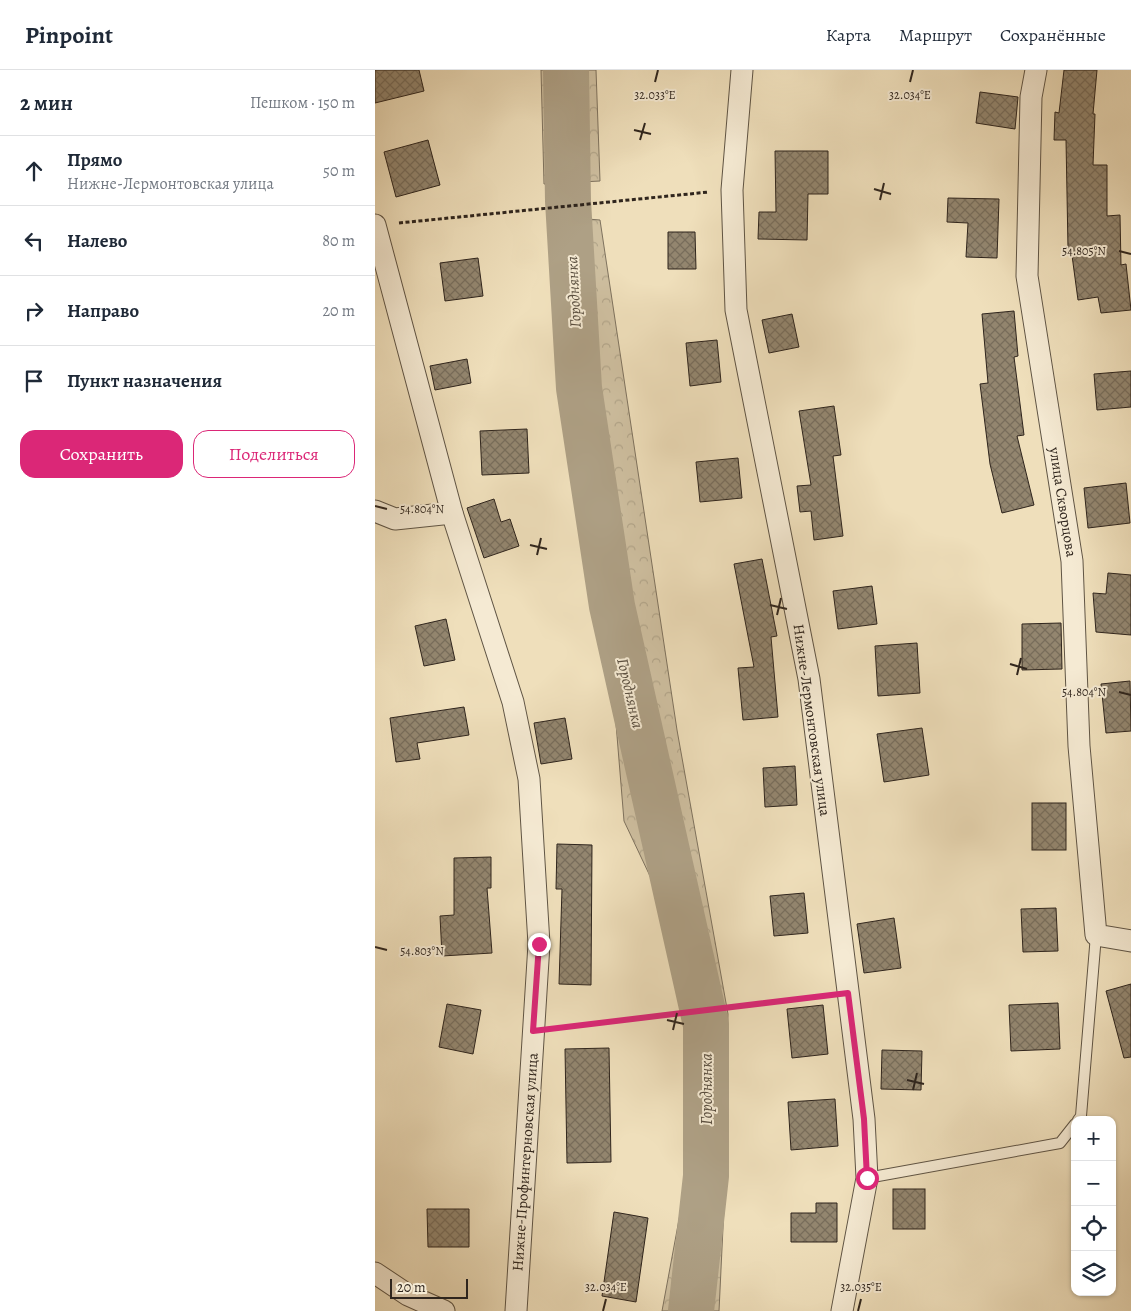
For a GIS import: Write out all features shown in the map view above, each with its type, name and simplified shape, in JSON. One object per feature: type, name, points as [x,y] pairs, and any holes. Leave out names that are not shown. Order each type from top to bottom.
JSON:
[{"type":"street","name":"Нижне-Лермонтовская улица","points":[[742,70],[732,190],[736,310],[809,679],[864,1119],[867,1178],[842,1311]]},
{"type":"street","name":"улица Скворцова","points":[[1036,70],[1031,97],[1027,276],[1072,561],[1079,746],[1096,935]]},
{"type":"street","name":"Нижне-Профинтерновская улица","points":[[375,225],[452,513],[513,702],[529,779],[539,944],[516,1311]]},
{"type":"street","points":[[375,511],[395,519],[452,513]]},
{"type":"street","points":[[1096,935],[1131,941]]},
{"type":"street","points":[[375,1272],[408,1295],[444,1311]]},
{"type":"lane","points":[[1081,1116],[1096,935]]},
{"type":"lane","points":[[867,1178],[1060,1144],[1071,1129]]},
{"type":"path","points":[[375,225],[732,190]]},
{"type":"path","points":[[533,1031],[848,993]]},
{"type":"green space","points":[[541,70],[596,70],[600,181],[544,184]]},
{"type":"green space","points":[[550,216],[600,220],[677,730],[728,1014],[724,1207],[719,1311],[662,1311],[696,1128],[675,929],[624,821],[613,687]]},
{"type":"building","points":[[375,70],[419,70],[424,91],[375,103]]},
{"type":"building","points":[[1064,70],[1097,70],[1093,114],[1095,114],[1093,165],[1107,165],[1107,216],[1120,215],[1121,265],[1126,264],[1131,310],[1101,313],[1098,297],[1078,300],[1071,248],[1068,248],[1066,140],[1054,140],[1055,112],[1059,113]]},
{"type":"building","points":[[980,92],[1018,97],[1015,129],[976,123]]},
{"type":"building","points":[[428,140],[440,185],[396,197],[384,152]]},
{"type":"building","points":[[775,151],[828,151],[828,194],[808,194],[807,240],[758,239],[759,212],[776,212]]},
{"type":"building","points":[[948,198],[999,199],[997,258],[966,257],[968,223],[947,222]]},
{"type":"building","points":[[668,232],[695,232],[696,269],[668,269]]},
{"type":"building","points":[[478,258],[483,296],[445,301],[440,263]]},
{"type":"building","points":[[1014,311],[1018,356],[1014,357],[1024,435],[1017,436],[1034,505],[1002,513],[990,464],[980,384],[988,383],[982,314]]},
{"type":"building","points":[[792,314],[799,347],[769,353],[762,320]]},
{"type":"building","points":[[717,340],[721,382],[690,386],[686,343]]},
{"type":"building","points":[[467,359],[471,383],[435,390],[430,366]]},
{"type":"building","points":[[1131,371],[1131,407],[1097,410],[1094,374]]},
{"type":"building","points":[[834,406],[841,455],[833,456],[843,536],[814,540],[811,511],[800,512],[797,486],[811,485],[799,411]]},
{"type":"building","points":[[527,429],[529,473],[482,475],[480,431]]},
{"type":"building","points":[[738,458],[742,498],[700,502],[696,462]]},
{"type":"building","points":[[1126,483],[1130,523],[1088,528],[1084,488]]},
{"type":"building","points":[[494,499],[501,522],[510,519],[519,546],[484,558],[467,508]]},
{"type":"building","points":[[762,559],[777,636],[771,637],[778,717],[743,720],[738,668],[754,667],[734,564]]},
{"type":"building","points":[[1108,573],[1131,575],[1131,635],[1096,632],[1093,593],[1106,594]]},
{"type":"building","points":[[872,586],[877,624],[838,629],[833,591]]},
{"type":"building","points":[[446,619],[455,660],[424,666],[415,626]]},
{"type":"building","points":[[1061,623],[1062,669],[1022,670],[1022,624]]},
{"type":"building","points":[[917,643],[920,693],[878,696],[875,646]]},
{"type":"building","points":[[1130,681],[1131,731],[1106,733],[1101,684]]},
{"type":"building","points":[[464,707],[469,735],[417,743],[420,759],[396,762],[390,718]]},
{"type":"building","points":[[565,718],[572,759],[541,764],[534,723]]},
{"type":"building","points":[[922,728],[929,775],[884,782],[877,734]]},
{"type":"building","points":[[795,766],[797,805],[765,807],[763,768]]},
{"type":"building","points":[[1032,803],[1066,803],[1066,850],[1032,850]]},
{"type":"building","points":[[557,844],[592,845],[591,985],[559,984],[562,889],[556,889]]},
{"type":"building","points":[[491,857],[491,888],[487,888],[492,953],[442,956],[440,916],[454,915],[454,858]]},
{"type":"building","points":[[804,893],[808,933],[774,936],[770,896]]},
{"type":"building","points":[[1056,908],[1058,951],[1023,952],[1021,909]]},
{"type":"building","points":[[894,918],[901,968],[864,973],[857,924]]},
{"type":"building","points":[[1131,984],[1131,1057],[1124,1058],[1106,991]]},
{"type":"building","points":[[1058,1003],[1060,1049],[1011,1051],[1009,1005]]},
{"type":"building","points":[[447,1004],[481,1010],[473,1054],[439,1047]]},
{"type":"building","points":[[823,1005],[828,1054],[792,1058],[787,1009]]},
{"type":"building","points":[[609,1048],[611,1162],[567,1163],[565,1049]]},
{"type":"building","points":[[882,1050],[922,1051],[921,1090],[881,1089]]},
{"type":"building","points":[[835,1099],[838,1146],[791,1150],[788,1102]]},
{"type":"building","points":[[893,1189],[925,1189],[925,1229],[893,1229]]},
{"type":"building","points":[[816,1203],[837,1203],[837,1242],[791,1242],[791,1213],[816,1213]]},
{"type":"building","points":[[427,1209],[469,1209],[469,1247],[428,1247]]},
{"type":"building","points":[[614,1212],[648,1218],[636,1302],[602,1296]]},
{"type":"waterway","name":"Городнянка","points":[[566,70],[568,201],[579,388],[612,606],[706,1025],[706,1176],[691,1311]]},
{"type":"route","points":[[539,944],[533,1031],[848,993],[864,1119],[867,1178]]}]
